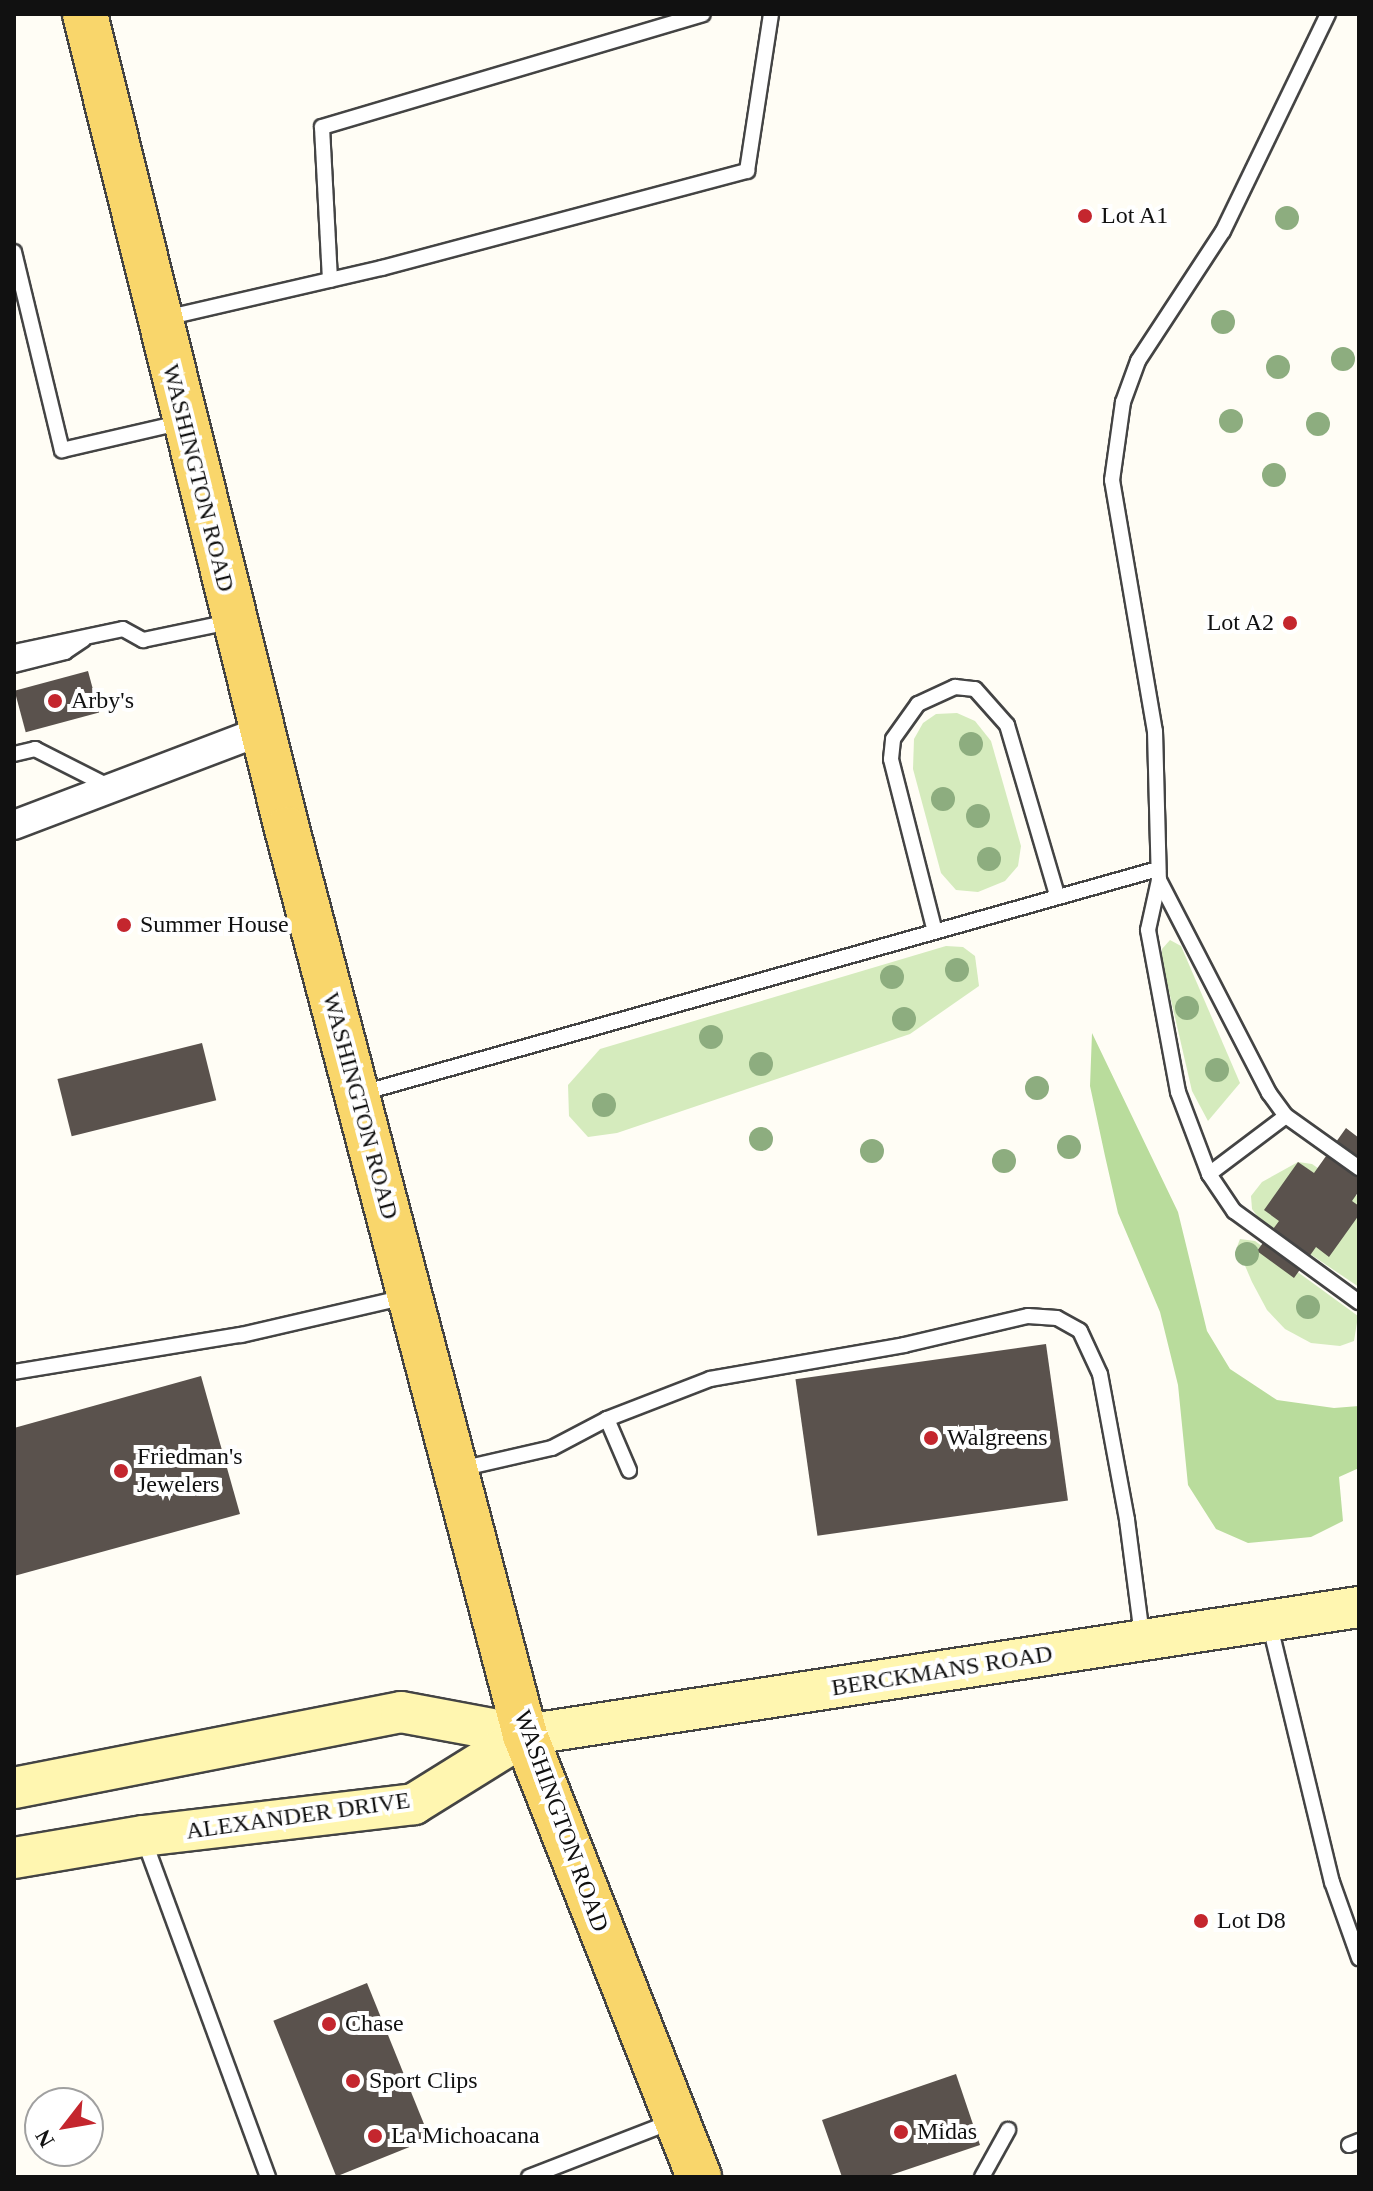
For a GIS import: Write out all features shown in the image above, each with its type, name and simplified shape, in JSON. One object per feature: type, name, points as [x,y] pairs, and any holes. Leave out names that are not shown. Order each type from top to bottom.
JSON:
[{"type":"main road","name":"WASHINGTON ROAD","points":[[85,14],[183,422],[525,1735],[699,2177]]},
{"type":"main road","name":"BERCKMANS ROAD","points":[[525,1735],[1359,1607]]},
{"type":"main road","points":[[14,1788],[401,1712],[525,1735]]},
{"type":"main road","name":"ALEXANDER DRIVE","points":[[14,1858],[143,1836],[414,1804],[525,1735]]},
{"type":"street","points":[[14,825],[108,786],[264,730]]},
{"type":"lane","points":[[330,280],[322,127],[703,14]]},
{"type":"lane","points":[[158,320],[330,280],[747,171],[771,14]]},
{"type":"lane","points":[[1328,14],[1223,231],[1138,361],[1116,435],[1112,480],[1155,731],[1158,874],[1148,930],[1151,962],[1178,1092],[1209,1174],[1247,1224],[1359,1302]]},
{"type":"lane","points":[[14,252],[62,450],[183,422]]},
{"type":"lane","points":[[14,652],[123,629],[143,640],[234,621]]},
{"type":"lane","points":[[14,665],[65,652],[90,636]]},
{"type":"lane","points":[[934,928],[891,759],[893,739],[918,704],[955,687],[975,689],[1007,725],[1057,895]]},
{"type":"lane","points":[[14,754],[35,749],[108,786]]},
{"type":"lane","points":[[357,1094],[934,928],[1057,895],[1158,874]]},
{"type":"lane","points":[[1158,874],[1250,1061],[1286,1116],[1359,1168]]},
{"type":"lane","points":[[1209,1174],[1286,1116]]},
{"type":"lane","points":[[14,1372],[241,1335],[410,1296]]},
{"type":"lane","points":[[456,1470],[552,1448],[607,1419],[710,1379],[904,1345],[1028,1316],[1057,1318],[1080,1331],[1100,1374],[1127,1520],[1143,1641]]},
{"type":"lane","points":[[607,1419],[629,1470]]},
{"type":"lane","points":[[1269,1621],[1332,1882],[1359,1958]]},
{"type":"lane","points":[[143,1836],[268,2177]]},
{"type":"lane","points":[[529,2177],[677,2120]]},
{"type":"lane","points":[[982,2177],[1008,2130]]},
{"type":"green space","points":[[957,713],[975,721],[991,741],[1021,846],[1018,866],[1005,881],[978,892],[956,890],[941,873],[913,769],[914,739],[923,723],[936,714]]},
{"type":"green space","points":[[1170,940],[1181,946],[1240,1083],[1208,1121],[1192,1091],[1162,961],[1162,949]]},
{"type":"green space","points":[[946,946],[963,947],[975,956],[979,986],[910,1034],[617,1133],[588,1137],[569,1116],[568,1085],[600,1049]]},
{"type":"green space","points":[[1092,1033],[1178,1212],[1207,1331],[1230,1369],[1277,1400],[1334,1408],[1359,1406],[1359,1468],[1339,1477],[1343,1521],[1311,1537],[1248,1543],[1216,1529],[1188,1485],[1178,1385],[1160,1312],[1118,1213],[1090,1086]]},
{"type":"green space","points":[[1298,1162],[1312,1164],[1359,1197],[1359,1287],[1261,1221],[1252,1209],[1251,1196],[1262,1182]]},
{"type":"green space","points":[[1240,1239],[1255,1241],[1358,1316],[1354,1341],[1340,1346],[1311,1343],[1285,1329],[1267,1310],[1252,1282],[1237,1247]]},
{"type":"building","name":"Arby's","points":[[88,671],[99,713],[26,732],[15,691]]},
{"type":"building","points":[[202,1043],[216,1100],[72,1136],[57,1079]]},
{"type":"building","points":[[1346,1128],[1359,1138],[1359,1191],[1352,1201],[1359,1206],[1359,1215],[1329,1257],[1316,1247],[1294,1278],[1257,1251],[1279,1221],[1264,1210],[1298,1162],[1314,1173]]},
{"type":"building","name":"Walgreens","points":[[1046,1344],[1068,1500],[817,1536],[795,1379]]},
{"type":"building","name":"Friedman's Jewelers","points":[[201,1376],[240,1514],[14,1576],[14,1428]]},
{"type":"building","points":[[367,1983],[430,2139],[336,2177],[273,2021]]},
{"type":"building","name":"Midas","points":[[956,2074],[980,2145],[885,2177],[842,2177],[822,2120]]},
{"type":"place","name":"Lot A1","points":[[1085,216]]},
{"type":"place","name":"Lot A2","points":[[1290,623]]},
{"type":"place","name":"Arby's","points":[[55,701]]},
{"type":"place","name":"Summer House","points":[[124,925]]},
{"type":"place","name":"Walgreens","points":[[931,1438]]},
{"type":"place","name":"Friedman's Jewelers","points":[[121,1471]]},
{"type":"place","name":"Lot D8","points":[[1201,1921]]},
{"type":"place","name":"Chase","points":[[329,2024]]},
{"type":"place","name":"Sport Clips","points":[[353,2081]]},
{"type":"place","name":"Midas","points":[[901,2132]]},
{"type":"place","name":"La Michoacana","points":[[375,2136]]}]
